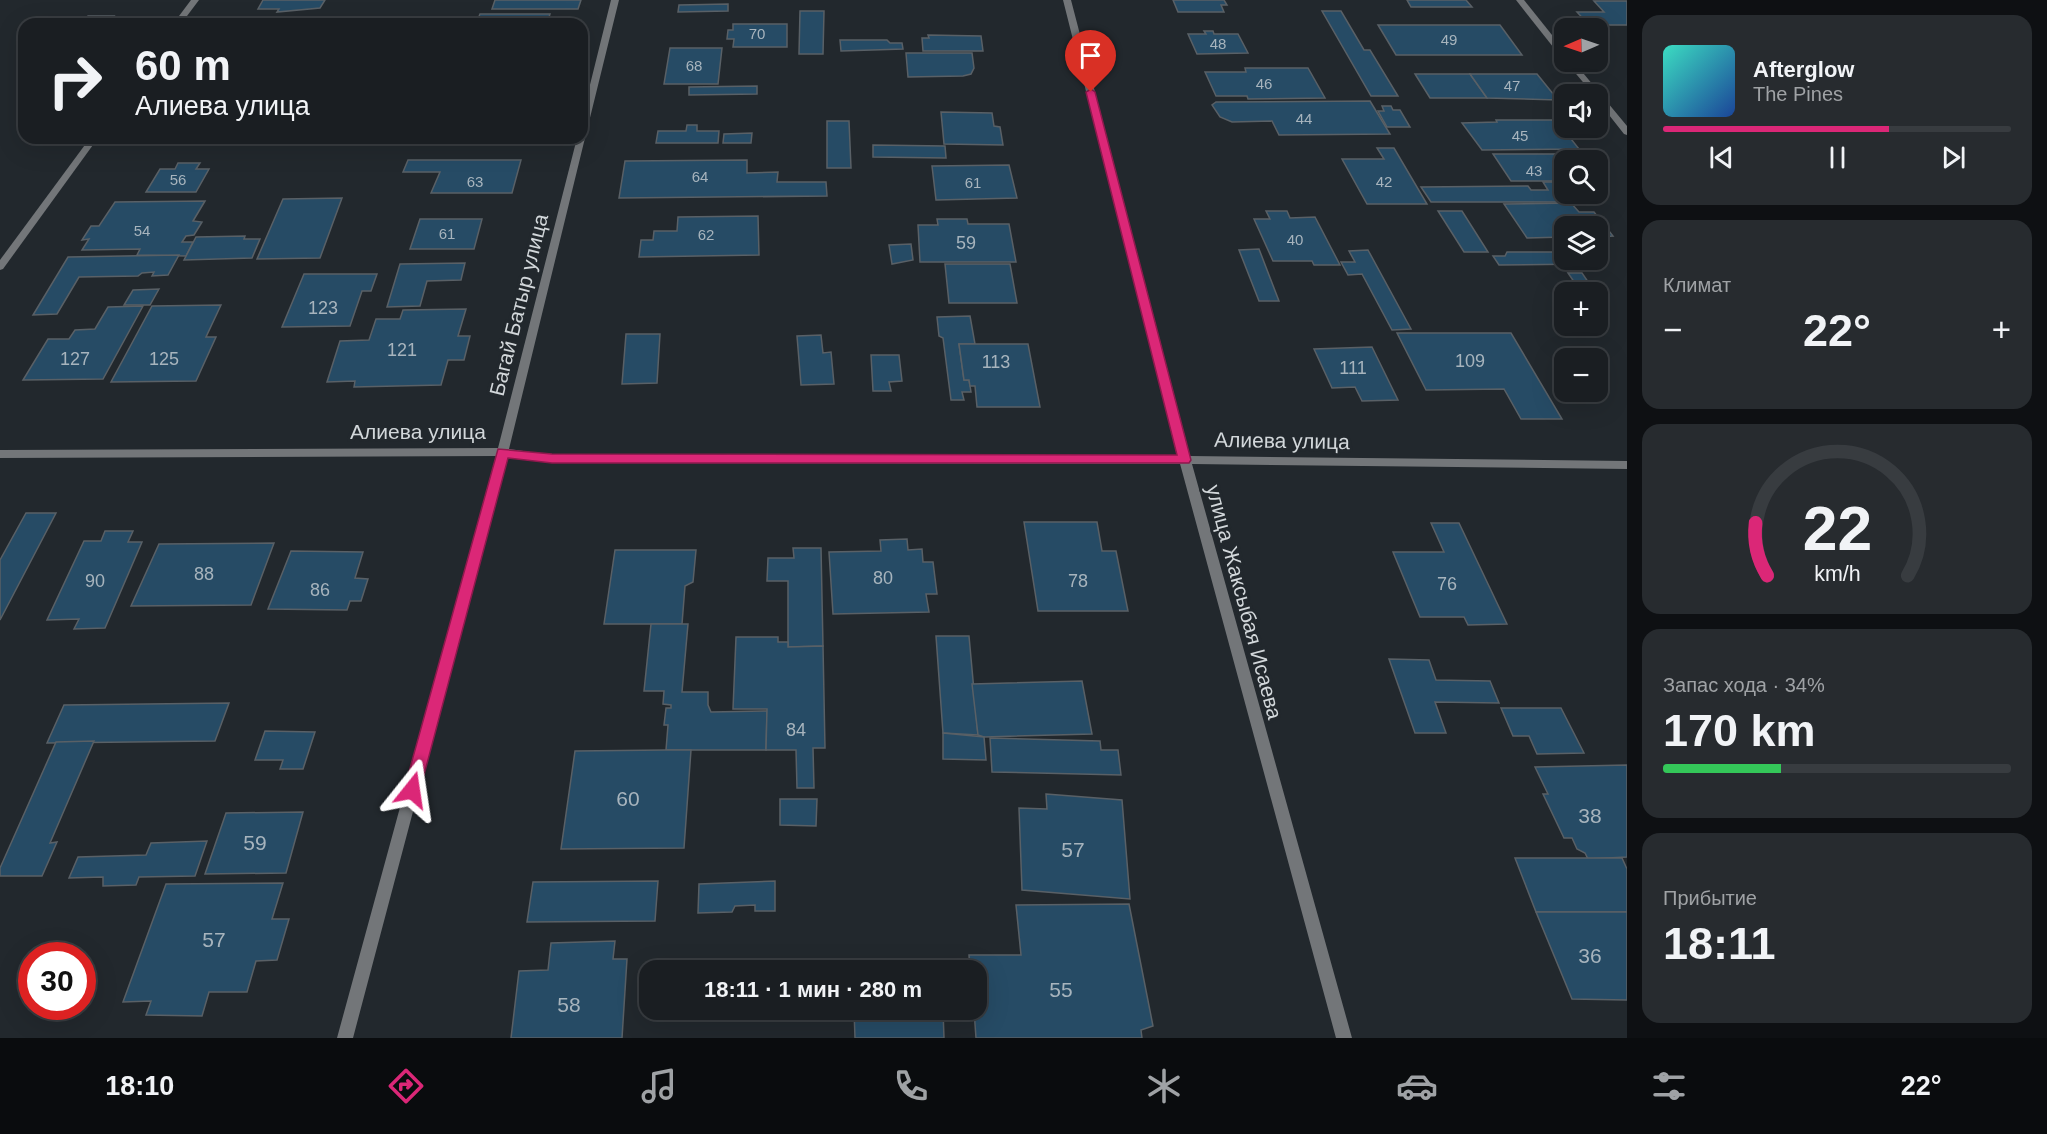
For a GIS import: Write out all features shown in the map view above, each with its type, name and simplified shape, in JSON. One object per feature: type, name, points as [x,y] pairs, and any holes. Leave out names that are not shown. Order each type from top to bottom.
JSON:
[{"type":"street","points":[[182,18],[195,0]]},
{"type":"street","name":"Багай Батыр улица","points":[[588,108],[615,0]]},
{"type":"street","name":"улица Жаксыбая Исаева","points":[[1067,0],[1185,460],[1344,1038]]},
{"type":"street","points":[[1520,0],[1554,42]]},
{"type":"street","points":[[1578,72],[1588,84]]},
{"type":"street","points":[[1608,109],[1627,132]]},
{"type":"street","points":[[0,267],[90,144]]},
{"type":"street","name":"Багай Батыр улица","points":[[345,1038],[503,452],[579,144]]},
{"type":"street","name":"Алиева улица","points":[[0,454],[503,452],[552,459],[1185,460],[1627,465]]},
{"type":"building","points":[[263,0],[325,0],[320,8],[277,12],[279,9],[258,9]]},
{"type":"building","points":[[495,0],[581,0],[578,9],[492,9]]},
{"type":"building","points":[[1173,0],[1224,0],[1227,5],[1221,5],[1224,12],[1178,12]]},
{"type":"building","points":[[1407,0],[1466,0],[1472,7],[1411,7]]},
{"type":"building","points":[[1594,1],[1627,1],[1627,25],[1608,25],[1608,18],[1583,18],[1577,12],[1604,12]]},
{"type":"building","points":[[728,4],[728,11],[678,12],[679,5]]},
{"type":"building","points":[[800,11],[824,11],[823,54],[799,54]]},
{"type":"building","points":[[1322,11],[1341,11],[1364,50],[1370,50],[1398,96],[1371,96]]},
{"type":"building","points":[[480,14],[550,14],[549,18],[478,18]]},
{"type":"building","points":[[88,16],[114,16],[112,18],[87,18]]},
{"type":"building","points":[[733,24],[787,24],[787,47],[733,47],[734,39],[727,39],[728,30],[733,30]]},
{"type":"building","points":[[1378,25],[1500,25],[1522,55],[1396,55]]},
{"type":"building","points":[[1204,31],[1213,31],[1214,34],[1238,34],[1248,53],[1197,54],[1188,34],[1206,34]]},
{"type":"building","points":[[928,35],[981,36],[983,51],[923,51],[922,38],[929,38]]},
{"type":"building","points":[[840,40],[887,40],[890,43],[902,43],[903,49],[841,51]]},
{"type":"building","points":[[670,48],[722,48],[718,84],[664,84]]},
{"type":"building","points":[[906,53],[972,53],[974,68],[971,74],[963,76],[908,77]]},
{"type":"building","points":[[1245,68],[1308,68],[1325,98],[1248,99],[1247,96],[1216,96],[1205,72],[1246,72]]},
{"type":"building","points":[[1415,74],[1470,74],[1487,98],[1430,98]]},
{"type":"building","points":[[1470,74],[1537,74],[1554,95],[1554,100],[1487,98]]},
{"type":"building","points":[[757,86],[757,94],[689,95],[689,87]]},
{"type":"building","points":[[1370,101],[1390,134],[1279,135],[1272,121],[1232,122],[1220,117],[1212,105],[1216,102]]},
{"type":"building","points":[[1382,106],[1391,106],[1393,110],[1400,110],[1410,127],[1387,127],[1378,111],[1384,111]]},
{"type":"building","points":[[941,112],[992,113],[994,126],[1000,127],[1003,145],[944,144]]},
{"type":"building","points":[[1496,120],[1554,120],[1554,138],[1570,138],[1579,149],[1482,150],[1462,123],[1497,122]]},
{"type":"building","points":[[827,121],[849,121],[851,168],[827,168]]},
{"type":"building","points":[[687,125],[697,125],[697,131],[719,131],[718,143],[656,143],[658,131],[686,131]]},
{"type":"building","points":[[752,133],[751,143],[723,143],[724,134]]},
{"type":"building","points":[[873,145],[945,146],[946,158],[873,157]]},
{"type":"building","points":[[1377,148],[1394,148],[1427,204],[1367,204],[1342,159],[1384,159]]},
{"type":"building","points":[[1493,154],[1554,154],[1554,181],[1511,181]]},
{"type":"building","points":[[408,160],[521,160],[512,193],[431,193],[440,172],[403,172]]},
{"type":"building","points":[[747,160],[747,173],[778,172],[777,182],[826,182],[827,196],[619,198],[625,161]]},
{"type":"building","points":[[178,163],[200,163],[196,169],[209,169],[196,192],[146,192],[160,169],[175,169]]},
{"type":"building","points":[[1009,165],[1017,198],[936,200],[932,166]]},
{"type":"building","points":[[1543,182],[1554,182],[1554,202],[1431,202],[1421,187],[1528,186],[1531,190],[1548,190]]},
{"type":"building","points":[[342,198],[320,258],[257,259],[283,199]]},
{"type":"building","points":[[205,201],[193,221],[202,222],[194,235],[186,236],[182,242],[193,242],[186,256],[137,255],[140,249],[82,250],[89,239],[82,240],[91,226],[99,226],[115,202]]},
{"type":"building","points":[[1504,204],[1572,204],[1579,212],[1594,212],[1597,216],[1554,216],[1554,237],[1527,238]]},
{"type":"building","points":[[1266,211],[1287,211],[1290,218],[1315,217],[1340,265],[1314,265],[1312,261],[1273,261],[1254,219],[1270,219]]},
{"type":"building","points":[[1438,211],[1462,211],[1488,252],[1464,252]]},
{"type":"building","points":[[758,216],[759,255],[639,257],[641,240],[653,240],[654,231],[677,231],[678,217]]},
{"type":"building","points":[[420,219],[482,219],[474,249],[410,249]]},
{"type":"building","points":[[937,219],[967,219],[968,224],[1009,224],[1016,262],[920,262],[918,225],[938,225]]},
{"type":"building","points":[[245,236],[244,239],[260,239],[252,258],[184,260],[196,237]]},
{"type":"building","points":[[911,244],[913,260],[892,264],[889,245]]},
{"type":"building","points":[[1259,249],[1279,301],[1259,301],[1239,250]]},
{"type":"building","points":[[1368,250],[1411,329],[1392,330],[1362,274],[1348,275],[1341,262],[1355,262],[1349,251]]},
{"type":"building","points":[[1507,252],[1554,252],[1554,264],[1499,265],[1493,256],[1505,256]]},
{"type":"building","points":[[179,255],[168,275],[152,276],[154,272],[142,273],[138,276],[79,277],[57,314],[33,315],[68,257]]},
{"type":"building","points":[[465,263],[461,280],[427,281],[420,306],[387,307],[400,264]]},
{"type":"building","points":[[945,264],[1010,264],[1017,303],[949,303]]},
{"type":"building","points":[[1568,273],[1582,273],[1588,282],[1574,282]]},
{"type":"building","points":[[304,274],[377,274],[371,291],[362,291],[350,326],[282,327]]},
{"type":"building","points":[[159,289],[150,305],[124,305],[133,290]]},
{"type":"building","points":[[221,305],[206,337],[216,337],[196,381],[111,382],[152,306]]},
{"type":"building","points":[[143,306],[103,379],[23,380],[48,339],[69,339],[75,330],[95,329],[108,307]]},
{"type":"building","points":[[466,309],[458,336],[470,336],[464,360],[448,360],[441,385],[354,387],[355,381],[327,382],[340,341],[369,340],[376,319],[400,319],[403,310]]},
{"type":"building","points":[[970,316],[975,344],[959,344],[964,380],[969,380],[971,392],[962,392],[964,400],[951,400],[943,338],[939,336],[937,317]]},
{"type":"building","points":[[1397,333],[1511,333],[1562,419],[1521,419],[1504,389],[1426,390]]},
{"type":"building","points":[[626,334],[660,334],[657,383],[622,384]]},
{"type":"building","points":[[821,335],[823,353],[831,352],[834,384],[801,385],[797,336]]},
{"type":"building","points":[[959,344],[1028,344],[1040,407],[977,407],[975,386],[970,386],[969,380],[964,380]]},
{"type":"building","points":[[1372,347],[1398,400],[1362,401],[1355,387],[1332,388],[1314,349]]},
{"type":"building","points":[[871,355],[899,355],[902,381],[889,382],[891,391],[873,391]]},
{"type":"building","points":[[26,513],[56,513],[0,620],[0,560]]},
{"type":"building","points":[[1024,522],[1097,522],[1102,551],[1116,551],[1128,611],[1038,611]]},
{"type":"building","points":[[1431,523],[1459,523],[1507,624],[1468,625],[1464,617],[1420,617],[1393,552],[1444,552]]},
{"type":"building","points":[[105,531],[133,531],[128,542],[142,542],[105,628],[74,629],[79,619],[47,620],[84,541],[101,541]]},
{"type":"building","points":[[907,539],[908,550],[922,549],[923,562],[933,562],[937,594],[926,594],[929,612],[833,614],[829,552],[881,551],[880,540]]},
{"type":"building","points":[[274,543],[251,605],[131,606],[159,544]]},
{"type":"building","points":[[793,548],[821,548],[823,646],[788,647],[788,581],[767,581],[768,558],[794,558]]},
{"type":"building","points":[[615,550],[696,550],[693,582],[685,586],[682,624],[604,624]]},
{"type":"building","points":[[291,551],[363,552],[355,578],[368,579],[361,601],[350,601],[347,610],[268,609]]},
{"type":"building","points":[[651,624],[688,624],[682,692],[708,692],[708,705],[711,712],[767,711],[766,750],[666,750],[668,725],[664,725],[666,708],[671,708],[671,705],[663,704],[664,691],[644,691]]},
{"type":"building","points":[[936,636],[969,636],[978,735],[943,733]]},
{"type":"building","points":[[736,637],[778,637],[778,642],[788,642],[788,647],[823,646],[825,748],[813,748],[814,788],[797,788],[796,750],[766,750],[767,709],[733,709]]},
{"type":"building","points":[[1389,659],[1429,660],[1436,680],[1490,681],[1499,703],[1435,702],[1446,733],[1415,733]]},
{"type":"building","points":[[1082,681],[1092,734],[984,737],[978,735],[972,684]]},
{"type":"building","points":[[229,703],[215,741],[47,743],[64,705]]},
{"type":"building","points":[[1501,708],[1561,708],[1584,753],[1537,754],[1529,736],[1513,736]]},
{"type":"building","points":[[265,731],[315,732],[303,769],[280,769],[283,760],[255,760]]},
{"type":"building","points":[[943,733],[984,737],[986,760],[943,759]]},
{"type":"building","points":[[990,738],[1100,741],[1101,750],[1118,750],[1121,775],[992,772]]},
{"type":"building","points":[[94,741],[50,843],[57,842],[42,876],[0,876],[0,868],[56,742]]},
{"type":"building","points":[[691,750],[684,848],[561,849],[575,751]]},
{"type":"building","points":[[1627,765],[1627,857],[1588,859],[1585,853],[1577,849],[1572,838],[1564,838],[1543,794],[1548,794],[1535,767]]},
{"type":"building","points":[[1046,794],[1122,800],[1130,899],[1022,890],[1019,808],[1047,809]]},
{"type":"building","points":[[780,799],[817,799],[816,826],[780,825]]},
{"type":"building","points":[[303,812],[286,873],[205,874],[226,813]]},
{"type":"building","points":[[207,841],[195,876],[139,877],[136,885],[103,886],[103,877],[69,878],[78,857],[146,855],[151,843]]},
{"type":"building","points":[[1515,858],[1622,858],[1627,869],[1627,912],[1536,912]]},
{"type":"building","points":[[658,881],[655,921],[527,922],[533,882]]},
{"type":"building","points":[[775,881],[775,911],[755,911],[755,905],[735,906],[732,912],[698,913],[699,884]]},
{"type":"building","points":[[283,883],[272,919],[289,919],[277,960],[256,961],[247,992],[209,992],[202,1016],[146,1015],[151,1001],[123,1002],[166,884]]},
{"type":"building","points":[[1129,904],[1153,1026],[1141,1030],[1142,1038],[976,1038],[975,1020],[987,1020],[987,960],[969,960],[969,955],[1021,955],[1016,905]]},
{"type":"building","points":[[1536,912],[1627,912],[1627,1000],[1572,999]]},
{"type":"building","points":[[615,941],[613,959],[627,959],[622,1038],[511,1038],[519,971],[548,970],[551,943]]},
{"type":"building","points":[[854,1020],[943,1020],[944,1038],[855,1038]]},
{"type":"route","points":[[412,790],[503,452],[552,459],[1185,460],[1091,92]]}]
